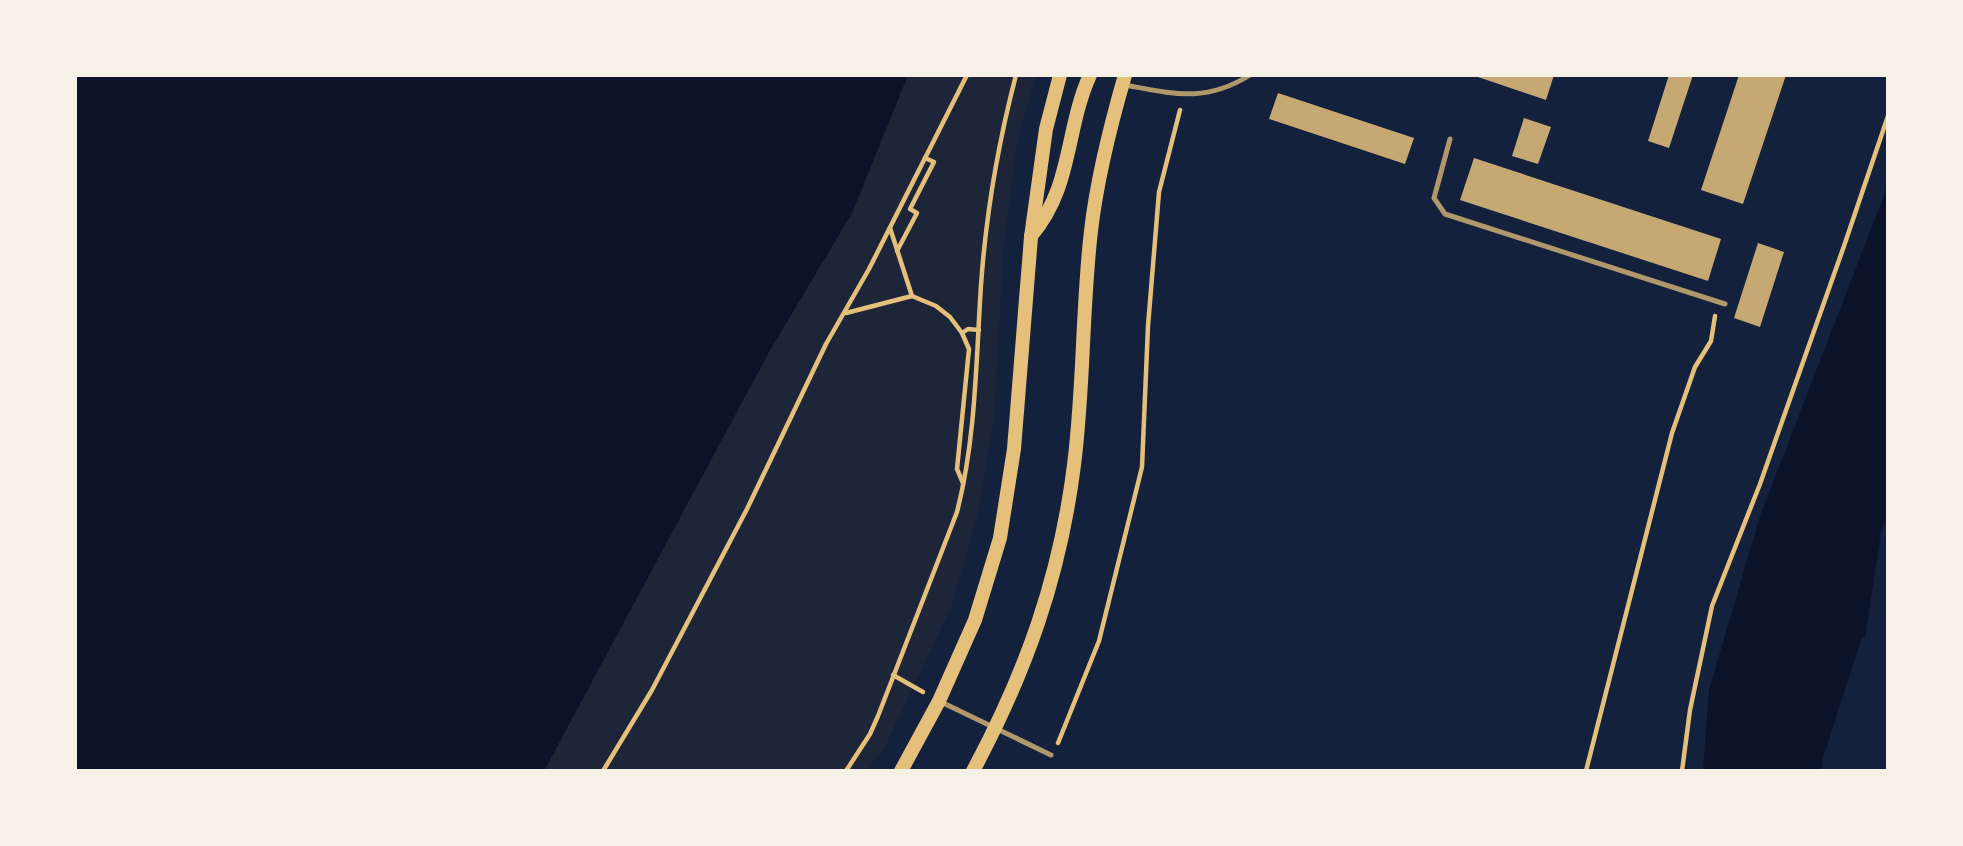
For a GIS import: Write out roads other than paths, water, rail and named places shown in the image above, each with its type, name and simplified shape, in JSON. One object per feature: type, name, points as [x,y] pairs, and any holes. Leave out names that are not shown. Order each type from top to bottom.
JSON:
[{"type":"main road","points":[[901,771],[940,702],[975,620],[1000,538],[1014,449],[1031,237],[1046,130],[1060,75]]},
{"type":"main road","points":[[1031,237],[1044,221],[1061,188],[1081,95],[1090,75]]},
{"type":"main road","points":[[973,771],[996,728],[1032,646],[1059,555],[1074,464],[1091,231],[1105,140],[1123,80]]},
{"type":"lane","points":[[1123,80],[1184,95],[1208,94],[1233,86],[1250,75]]},
{"type":"lane","points":[[1450,139],[1434,198],[1445,214],[1725,304]]},
{"type":"lane","points":[[940,702],[1051,755]]}]
